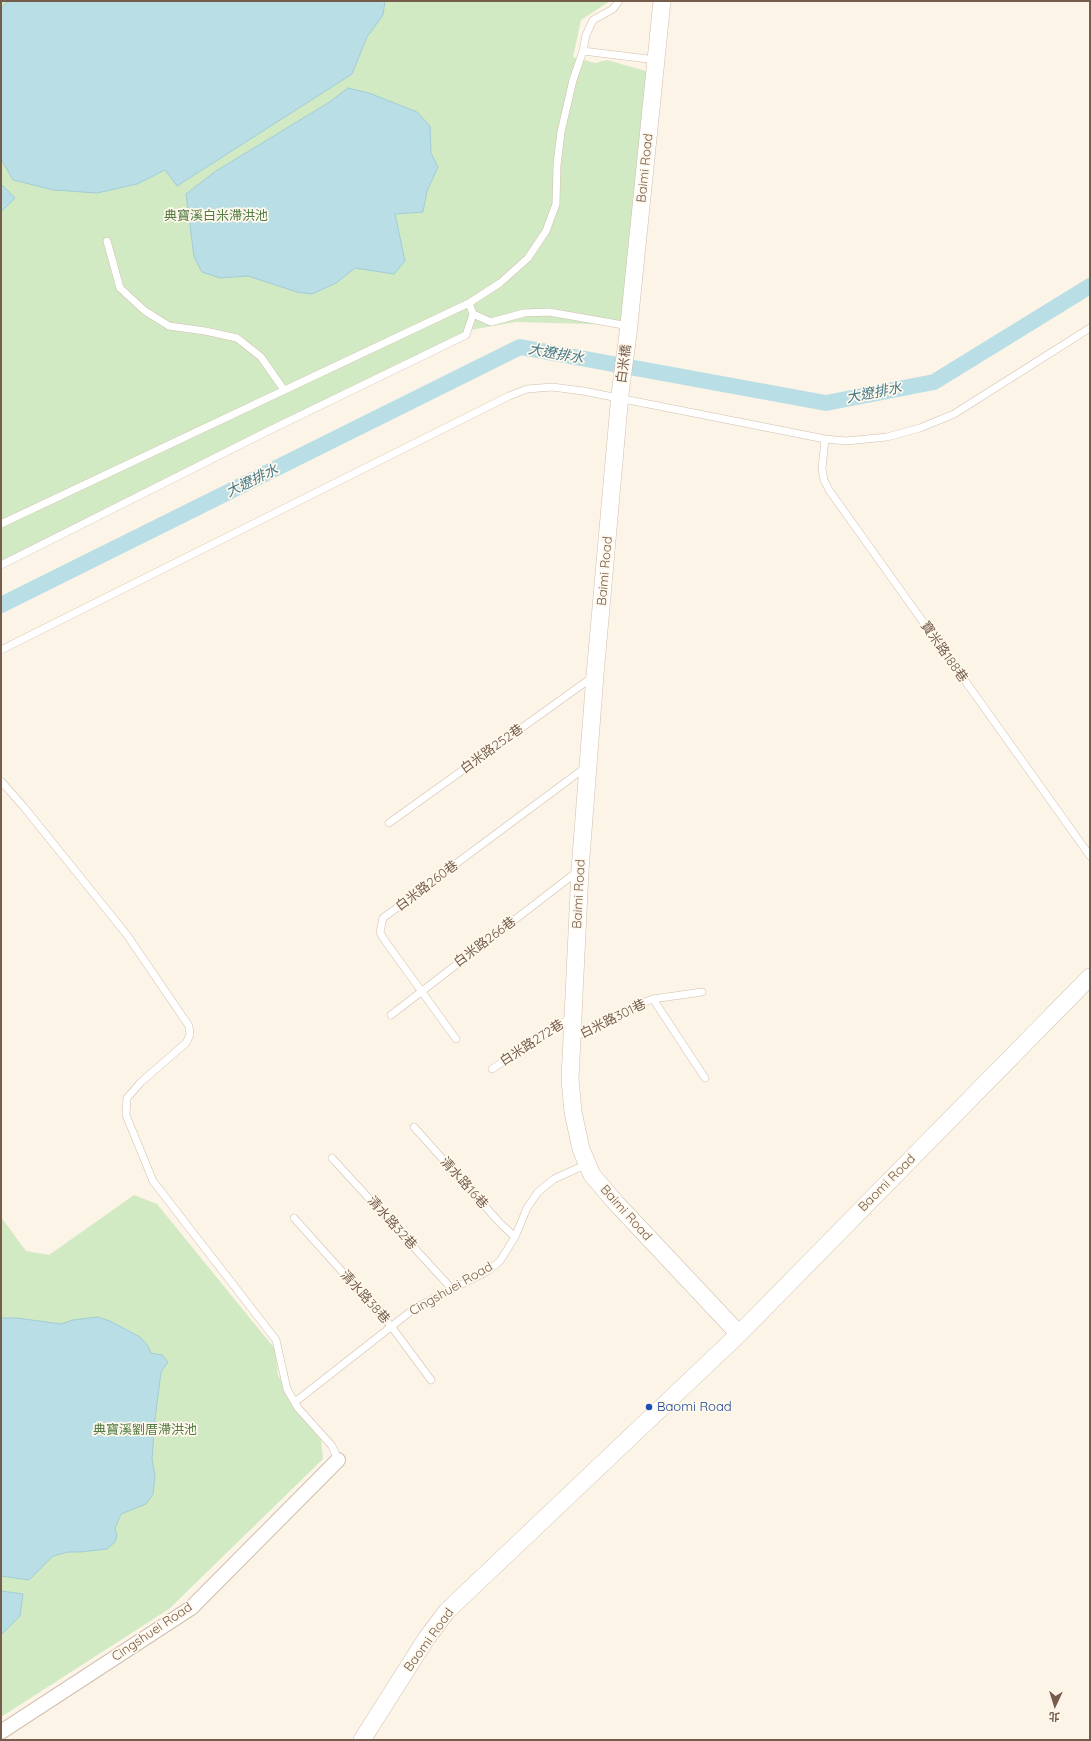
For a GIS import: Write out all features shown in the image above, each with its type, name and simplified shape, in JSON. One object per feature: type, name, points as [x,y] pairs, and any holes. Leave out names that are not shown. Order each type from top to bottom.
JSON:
[{"type":"street","name":"Baimi Road","points":[[629,330],[662,1]]},
{"type":"street","name":"白米橋","points":[[620,396],[629,330]]},
{"type":"street","name":"Baimi Road","points":[[620,396],[595,675],[580,870],[571,1040],[570,1080],[573,1112],[580,1149],[592,1175],[616,1203],[739,1334]]},
{"type":"street","name":"Baomi Road","points":[[362,1740],[426,1639],[447,1611],[739,1334],[1090,977]]},
{"type":"street","name":"Cingshuei Road","points":[[1,1732],[191,1608],[338,1460]]},
{"type":"lane","points":[[1,524],[469,303],[500,283],[528,258],[546,231],[556,204],[557,165],[561,132],[573,80],[583,51],[586,35],[593,20],[613,9],[619,1]]},
{"type":"lane","points":[[583,51],[656,60]]},
{"type":"lane","points":[[107,241],[120,288],[145,311],[169,326],[205,331],[237,338],[261,357],[284,390]]},
{"type":"lane","points":[[1,565],[268,431],[466,335],[473,314],[469,303]]},
{"type":"lane","points":[[473,314],[491,322],[524,313],[548,312],[629,330]]},
{"type":"lane","points":[[1,650],[509,396],[527,389],[552,387],[620,396],[825,439],[846,441],[887,437],[920,428],[954,414],[1090,328]]},
{"type":"lane","name":"寶米路188巷","points":[[825,439],[822,469],[824,480],[829,490],[1090,856]]},
{"type":"lane","name":"白米路252巷","points":[[389,823],[595,675]]},
{"type":"lane","name":"白米路260巷","points":[[456,1039],[380,932],[383,918],[588,766]]},
{"type":"lane","points":[[1,781],[127,935],[189,1026],[190,1035],[186,1043],[141,1082],[127,1098],[126,1115],[153,1182],[276,1340],[287,1389],[295,1402],[332,1446],[338,1460]]},
{"type":"lane","name":"白米路266巷","points":[[391,1015],[580,870]]},
{"type":"lane","name":"白米路301巷","points":[[571,1040],[639,1004],[653,999],[702,992]]},
{"type":"lane","points":[[653,999],[705,1078]]},
{"type":"lane","name":"白米路272巷","points":[[492,1069],[572,1017]]},
{"type":"lane","name":"清水路16巷","points":[[414,1127],[515,1238]]},
{"type":"lane","name":"清水路32巷","points":[[332,1158],[452,1289]]},
{"type":"lane","name":"Cingshuei Road","points":[[295,1402],[415,1308],[488,1271],[500,1261],[515,1238],[527,1208],[538,1192],[554,1179],[587,1163]]},
{"type":"lane","name":"清水路38巷","points":[[294,1218],[391,1326],[431,1380]]},
{"type":"green space","name":"典寶溪白米滯洪池","points":[[1,1],[610,1],[581,20],[573,57],[595,63],[607,60],[646,71],[627,325],[516,322],[470,330],[1,564]]},
{"type":"green space","name":"典寶溪劉厝滯洪池","points":[[134,1195],[157,1204],[275,1349],[278,1375],[299,1414],[321,1440],[323,1459],[169,1609],[1,1717],[1,1217],[26,1251],[49,1255]]},
{"type":"water","points":[[8,1],[385,1],[383,15],[367,37],[352,74],[177,186],[165,170],[137,184],[97,193],[54,190],[13,180],[1,159],[1,8]]},
{"type":"water","points":[[348,88],[369,93],[417,112],[430,126],[431,153],[438,167],[427,191],[423,212],[395,214],[405,261],[394,274],[355,268],[336,283],[312,294],[297,292],[248,276],[220,278],[202,272],[194,257],[186,194],[216,171],[328,103]]},
{"type":"water","points":[[1,184],[15,198],[1,212]]},
{"type":"water","points":[[97,1317],[110,1321],[140,1337],[148,1346],[151,1353],[162,1355],[168,1362],[161,1372],[155,1419],[152,1459],[155,1475],[153,1494],[146,1504],[121,1514],[115,1528],[117,1536],[115,1542],[107,1549],[68,1552],[53,1556],[29,1580],[1,1576],[1,1318],[17,1318],[61,1324],[73,1320]]},
{"type":"water","points":[[1,1591],[23,1594],[20,1616],[1,1635]]},
{"type":"waterway","name":"大遼排水","points":[[1,605],[520,347],[826,403],[934,382],[1090,286]]},
{"type":"place","name":"Baomi Road","points":[[649,1407]]}]
